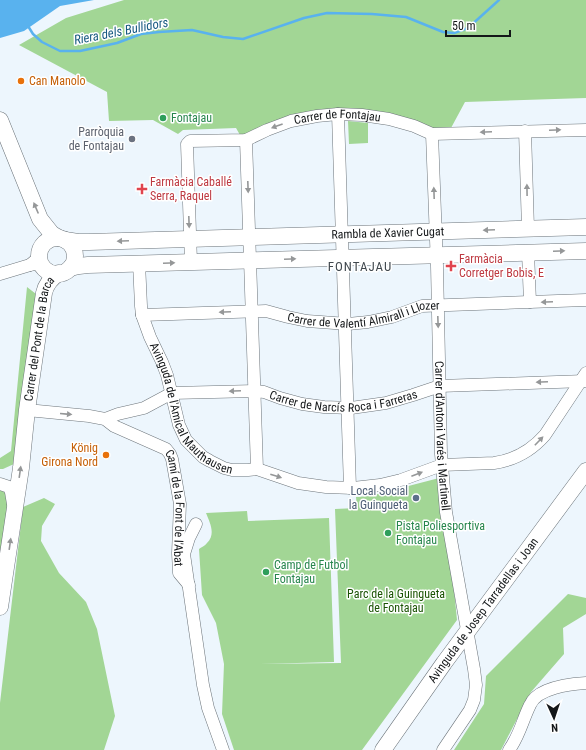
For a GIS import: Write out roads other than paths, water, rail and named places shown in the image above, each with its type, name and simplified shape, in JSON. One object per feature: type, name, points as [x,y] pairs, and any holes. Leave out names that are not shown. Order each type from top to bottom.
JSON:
[{"type":"main road","points":[[0,120],[3,138],[40,219],[52,234],[62,239],[72,246],[75,255],[73,264],[65,271],[50,272],[37,262],[42,245],[50,239],[62,239]]},
{"type":"main road","name":"Rambla de Xavier Cugat","points":[[62,239],[78,242],[89,242],[586,227]]},
{"type":"main road","name":"Rambla de Xavier Cugat","points":[[65,271],[79,266],[139,263],[586,251]]},
{"type":"main road","name":"Carrer del Pont de la Barca","points":[[27,410],[45,288],[53,277],[65,271]]},
{"type":"main road","points":[[0,607],[21,468],[27,410]]},
{"type":"main road","name":"Avinguda de Josep Tarradellas i Joan","points":[[383,750],[586,471]]},
{"type":"street","name":"Carrer de Fontajau","points":[[190,239],[187,144],[190,141],[246,140],[291,121],[338,114],[389,118],[425,130],[432,134],[525,135],[586,130]]},
{"type":"street","points":[[338,114],[350,488]]},
{"type":"street","name":"Carrer d'Antoni Varés i Martinell","points":[[432,134],[441,454],[447,464],[443,477],[446,512],[476,679],[476,692],[470,710],[443,750]]},
{"type":"street","points":[[525,135],[528,229]]},
{"type":"street","points":[[246,140],[257,469]]},
{"type":"street","points":[[190,239],[191,262]]},
{"type":"street","points":[[528,252],[530,302]]},
{"type":"street","points":[[0,274],[37,262]]},
{"type":"street","name":"Avinguda de l'Amical Mauthausen","points":[[139,263],[142,314],[150,337],[167,375],[179,425],[186,440],[197,452],[224,468],[239,470],[257,469],[298,483],[326,487],[350,488],[380,485],[401,480],[447,464],[494,463],[511,459],[527,452],[545,435],[584,378]]},
{"type":"street","name":"Carrer de Valentí Almirall i Llozer","points":[[142,314],[270,312],[307,321],[345,324],[368,322],[392,317],[422,306],[586,300]]},
{"type":"street","name":"Carrer de Narcís Roca i Farreras","points":[[172,394],[255,391],[264,392],[302,404],[347,408],[365,407],[386,403],[440,386],[584,378]]},
{"type":"street","name":"Camí de la Font de l'Abat","points":[[105,419],[118,414],[144,408],[172,394]]},
{"type":"street","name":"Camí de la Font de l'Abat","points":[[27,410],[90,416],[105,419],[114,426],[166,449],[172,459],[179,497],[179,573],[189,585]]},
{"type":"street","points":[[0,484],[9,487],[14,511]]},
{"type":"street","points":[[196,524],[189,538],[184,554],[202,685],[208,708],[224,750]]},
{"type":"street","points":[[509,750],[514,744],[520,731],[530,703],[540,694],[556,688],[586,683]]},
{"type":"water","points":[[0,0],[94,0],[60,6],[24,31],[0,38]]},
{"type":"waterway","name":"Riera dels Bullidors","points":[[28,26],[33,34],[42,42],[60,51],[80,51],[117,43],[141,34],[159,32],[192,30],[223,37],[243,39],[304,18],[327,13],[372,14],[406,17],[443,32],[454,33],[468,28],[499,0]]},
{"type":"place","name":"Can Manolo","points":[[21,81]]},
{"type":"place","name":"Fontajau","points":[[163,118]]},
{"type":"place","name":"Parròquia de Fontajau","points":[[132,139]]},
{"type":"place","name":"Farmàcia Caballé Serra, Raquel","points":[[142,189]]},
{"type":"place","name":"Farmàcia Corretger Bobis, E","points":[[451,266]]},
{"type":"place","name":"König Girona Nord","points":[[106,455]]},
{"type":"place","name":"Local Social la Guingueta","points":[[416,498]]},
{"type":"place","name":"Pista Poliesportiva Fontajau","points":[[388,533]]},
{"type":"place","name":"Camp de Futbol Fontajau","points":[[266,572]]},
{"type":"district","name":"FONTAJAU","points":[[360,266]]},
{"type":"park label","name":"Parc de la Guingueta de Fontajau","points":[[396,601]]}]
